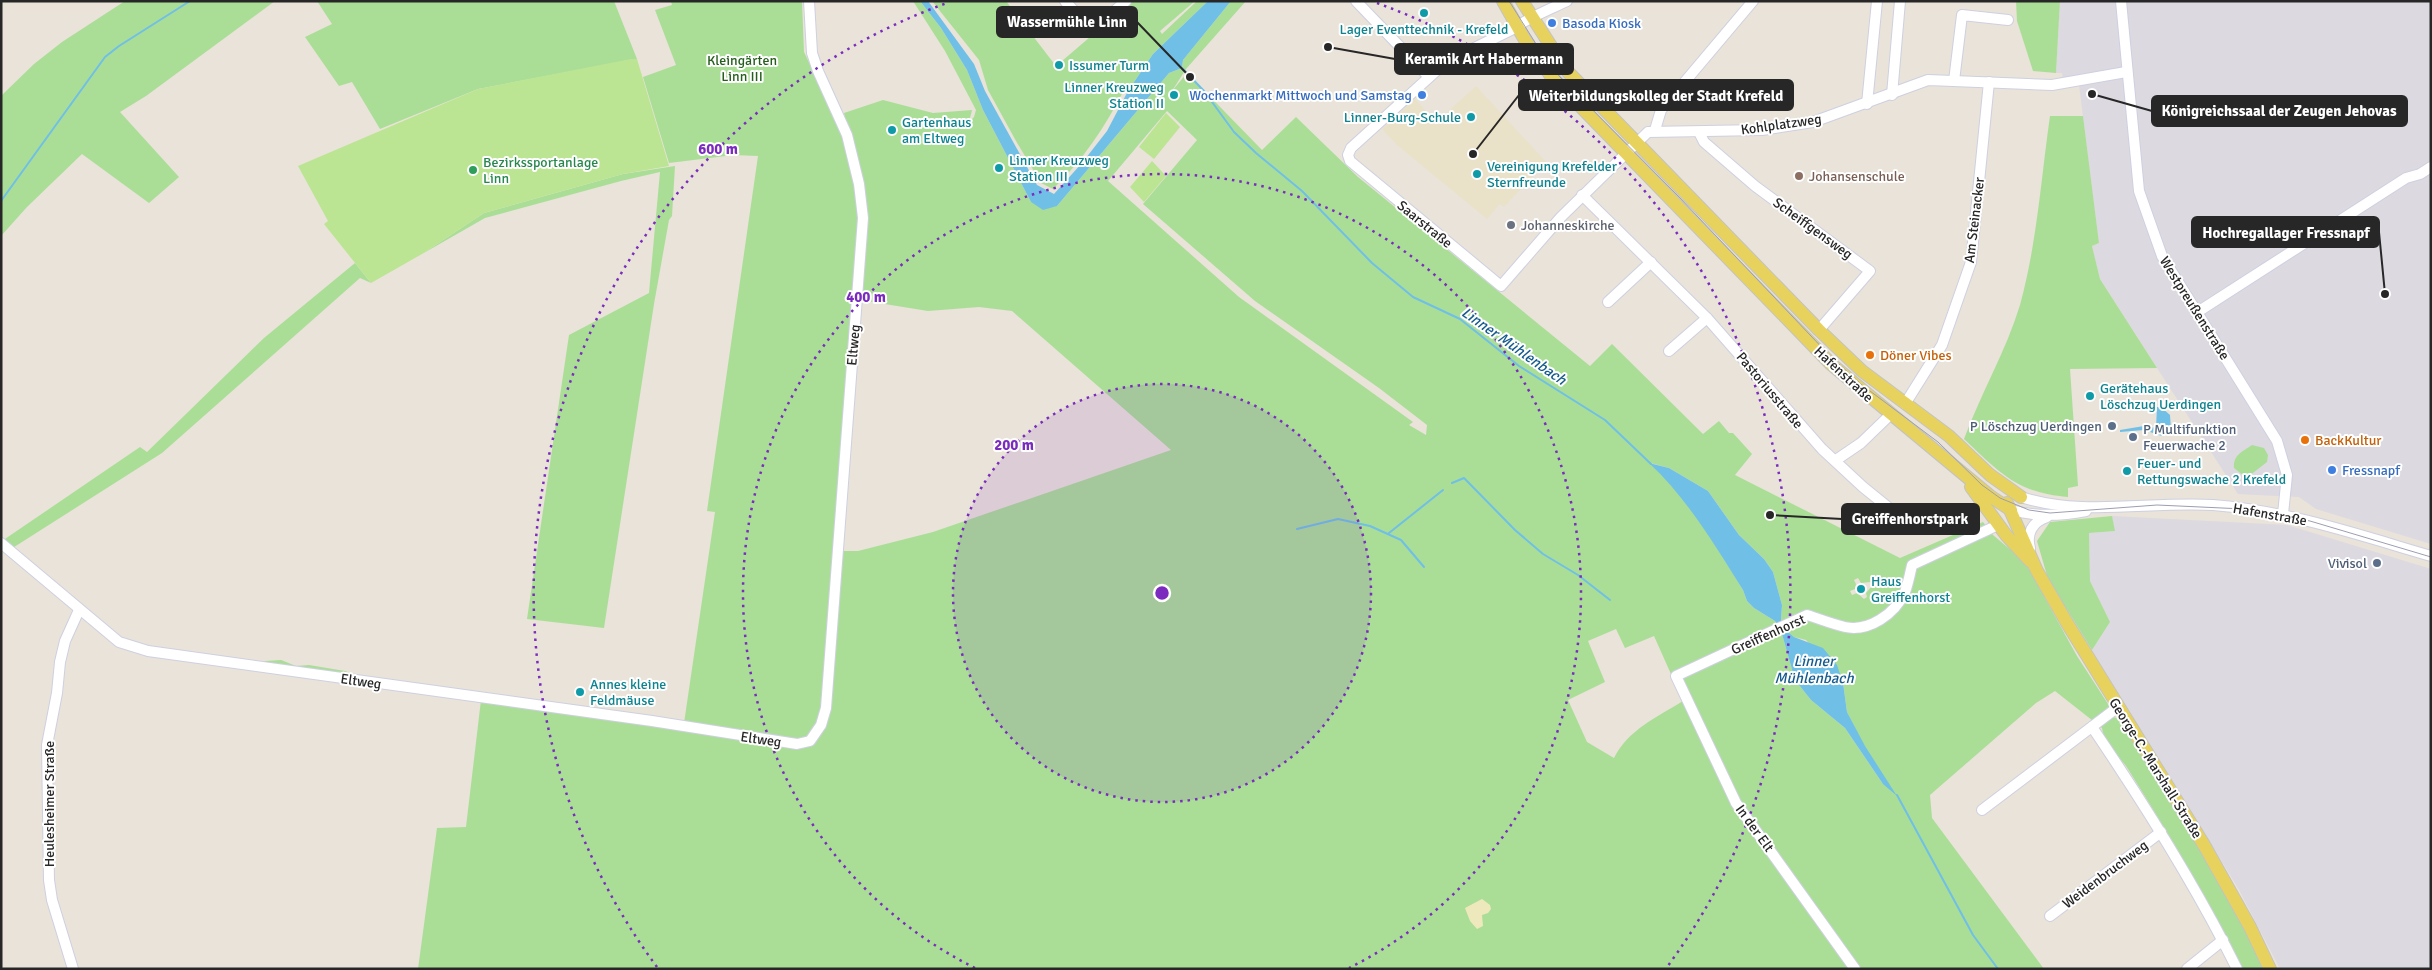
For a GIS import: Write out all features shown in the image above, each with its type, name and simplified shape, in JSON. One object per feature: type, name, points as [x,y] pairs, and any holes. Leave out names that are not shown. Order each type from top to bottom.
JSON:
[{"type":"main road","name":"Hafenstraße","points":[[1503,1],[1516,27],[1551,76],[1832,364],[1890,415],[1951,462],[1990,496],[2011,510]]},
{"type":"main road","name":"Hafenstraße","points":[[1522,1],[1567,71],[1819,330],[1862,371],[1949,436],[1990,475],[2021,497]]},
{"type":"main road","points":[[1951,462],[1998,524],[2037,571]]},
{"type":"main road","name":"George-C.-Marshall-Straße","points":[[1990,475],[2026,537],[2037,571],[2214,862],[2250,926],[2270,969]]},
{"type":"street","name":"Eltweg","points":[[1,543],[119,642],[148,651],[652,721],[788,743],[797,744],[810,741],[821,725],[826,708],[863,218],[859,184],[847,135],[818,72],[812,53],[809,1]]},
{"type":"street","points":[[1065,1],[1092,30],[1126,1]]},
{"type":"street","points":[[1356,1],[1429,77],[1450,59],[1475,49],[1516,27],[1521,21],[1532,19],[1566,1]]},
{"type":"street","points":[[1582,195],[1648,132],[1655,130],[1661,110],[1753,1]]},
{"type":"street","points":[[1867,104],[1876,1]]},
{"type":"street","points":[[1892,95],[1900,1]]},
{"type":"street","name":"Westpreußenstraße","points":[[2121,1],[2126,72],[2139,191],[2162,256],[2277,440],[2287,475],[2283,514]]},
{"type":"street","points":[[1954,81],[1962,15],[2008,20]]},
{"type":"street","name":"Kohlplatzweg","points":[[1655,130],[1699,132],[1762,130],[1813,122],[1892,95],[1928,80],[2052,85],[2126,72]]},
{"type":"street","name":"Saarstraße","points":[[1429,77],[1351,148],[1348,156],[1350,162],[1501,286],[1582,195]]},
{"type":"street","name":"Am Steinacker","points":[[1905,404],[1942,345],[1971,262],[1989,82]]},
{"type":"street","name":"Scheiffgensweg","points":[[1699,132],[1704,142],[1755,186],[1870,270],[1819,330]]},
{"type":"street","points":[[2196,313],[2406,178],[2420,174],[2431,167]]},
{"type":"street","name":"Pastoriusstraße","points":[[1582,195],[1707,318],[1807,434],[1863,487],[1910,525]]},
{"type":"street","points":[[1608,302],[1651,262]]},
{"type":"street","points":[[1669,351],[1707,318]]},
{"type":"street","points":[[1836,460],[1861,443],[1890,415]]},
{"type":"street","name":"Hafenstraße","points":[[2021,497],[2039,503],[2104,508]]},
{"type":"street","name":"Hafenstraße","points":[[2011,510],[2038,516],[2104,508],[2183,504],[2245,508],[2283,514],[2431,556]]},
{"type":"street","points":[[2010,539],[2017,542],[2026,537],[2040,520],[2057,515]]},
{"type":"street","name":"Greiffenhorst","points":[[1676,676],[1808,615],[1846,627],[1862,627],[1877,622],[1891,611],[1904,592],[1912,565],[1998,524]]},
{"type":"street","name":"Heulesheimer Straße","points":[[73,969],[52,900],[49,880],[46,754],[60,662],[65,641],[79,610]]},
{"type":"street","name":"In der Elt","points":[[1676,676],[1736,803],[1855,969]]},
{"type":"street","points":[[1982,810],[2118,707]]},
{"type":"street","name":"Weidenbruchweg","points":[[2092,727],[2161,832],[2203,901],[2237,969]]},
{"type":"street","name":"Weidenbruchweg","points":[[2050,916],[2161,832]]},
{"type":"street","points":[[2187,969],[2223,940]]},
{"type":"shaded area","points":[[2060,1],[2431,1],[2431,544],[2316,509],[2299,497],[2238,494],[2100,279],[2092,246],[2099,243],[2078,77],[2063,79],[2062,73],[2056,73]]},
{"type":"shaded area","points":[[1476,86],[1546,162],[1504,207],[1500,204],[1487,219],[1397,145],[1382,129],[1415,99],[1436,122]]},
{"type":"shaded area","points":[[2112,516],[2287,525],[2431,569],[2431,969],[2280,969],[2238,888],[2092,650],[2110,622],[2090,581],[2089,533],[2114,531]]},
{"type":"green space","points":[[125,1],[275,1],[146,96],[120,112],[179,177],[149,203],[82,154],[27,207],[1,236],[1,96],[34,64],[62,42]]},
{"type":"green space","points":[[317,1],[614,1],[637,59],[478,89],[380,129],[352,82],[339,86],[305,37],[332,24]]},
{"type":"green space","name":"Kleingärten Linn III","points":[[671,1],[802,1],[804,52],[844,136],[860,214],[842,551],[858,551],[933,532],[1171,450],[1012,311],[979,307],[928,311],[860,300],[866,214],[844,113],[883,100],[933,113],[972,110],[969,122],[974,117],[976,110],[945,51],[913,1],[920,1],[941,28],[967,70],[983,110],[1031,202],[1057,206],[1169,73],[1182,68],[1183,60],[1231,1],[1246,1],[1186,69],[1172,91],[1187,73],[1262,150],[1296,117],[1358,177],[1590,366],[1612,344],[1703,434],[1719,421],[1752,454],[1735,475],[1900,558],[1983,522],[1993,535],[2025,562],[2077,656],[2110,707],[2104,722],[2111,717],[2120,718],[2201,847],[2266,969],[2243,969],[2188,868],[2128,769],[2109,744],[2102,728],[2055,691],[2036,703],[1930,795],[1932,818],[2044,969],[418,969],[437,828],[466,827],[481,700],[637,721],[683,730],[715,512],[707,511],[758,156],[734,155],[669,163],[643,77],[676,65],[655,10],[672,5]],"holes":[[[1167,111],[1197,140],[1143,204],[1255,301],[1379,388],[1427,425],[1426,435],[1409,425],[1413,422],[1239,297],[1108,181]],[[1650,463],[1669,468],[1708,491],[1739,535],[1764,559],[1773,572],[1782,605],[1781,620],[1788,632],[1794,637],[1806,640],[1843,683],[1847,712],[1883,784],[1845,728],[1811,700],[1795,680],[1782,634],[1775,621],[1754,608],[1747,601],[1743,590],[1705,528],[1666,478]],[[1858,578],[1861,583],[1870,582],[1872,586],[1866,593],[1867,597],[1864,599],[1857,593],[1852,595],[1850,591],[1855,589],[1856,584],[1854,580]],[[1616,629],[1625,648],[1654,636],[1683,701],[1635,732],[1620,748],[1614,758],[1587,742],[1568,700],[1605,682],[1588,641]]]},
{"type":"green space","points":[[932,1],[1006,1],[1059,70],[1065,65],[1062,61],[1132,1],[1195,1],[1160,31],[1162,34],[1197,1],[1208,1],[1153,54],[1128,91],[1124,90],[1084,155],[1053,189],[1041,183],[1016,141],[988,90],[979,60]]},
{"type":"green space","points":[[2016,1],[2060,1],[2056,73],[2033,71],[2017,21]]},
{"type":"green space","name":"Bezirkssportanlage Linn","points":[[637,59],[669,166],[623,174],[484,213],[422,254],[371,283],[324,224],[328,221],[298,166],[478,89]]},
{"type":"green space","points":[[1166,113],[1180,127],[1154,159],[1139,147]]},
{"type":"green space","points":[[2050,116],[2083,116],[2099,243],[2092,246],[2100,279],[2157,368],[2070,369],[2078,486],[2068,488],[2068,497],[2050,495],[2022,486],[1999,471],[1964,439],[2008,339],[2020,305],[2035,235]]},
{"type":"green space","points":[[1152,161],[1166,176],[1144,202],[1130,187]]},
{"type":"green space","points":[[675,166],[672,216],[669,220],[654,304],[604,628],[527,619],[569,335],[649,293],[660,172],[485,218],[422,254],[484,213],[623,174]]},
{"type":"green space","points":[[355,263],[371,283],[360,278],[162,453],[11,549],[2,541],[140,447],[147,452],[264,338]]},
{"type":"green space","points":[[2252,445],[2264,448],[2268,455],[2267,462],[2249,476],[2244,476],[2234,468],[2235,460],[2239,454]]},
{"type":"green space","points":[[2112,516],[2115,531],[2089,533],[2090,581],[2110,622],[2092,650],[2048,579],[2037,541],[2050,522]]},
{"type":"green space","points":[[281,660],[296,666],[309,665],[345,671],[369,680],[259,664],[265,661]]},
{"type":"sand","points":[[1482,899],[1490,905],[1491,909],[1488,913],[1482,915],[1483,926],[1477,929],[1470,921],[1465,908]]},
{"type":"water","points":[[920,1],[928,1],[974,64],[985,91],[1037,185],[1054,194],[1107,131],[1128,91],[1153,54],[1208,1],[1231,1],[1183,60],[1182,68],[1169,73],[1057,206],[1043,210],[1031,202],[983,110],[967,70],[941,28]]},
{"type":"water","points":[[2157,407],[2161,407],[2170,415],[2171,429],[2162,436],[2144,430],[2120,432],[2120,430],[2144,426],[2156,428]]},
{"type":"water","name":"Linner Mühlenbach","points":[[1649,463],[1669,468],[1708,491],[1739,535],[1764,559],[1773,572],[1782,605],[1781,620],[1788,632],[1794,637],[1823,648],[1837,665],[1843,683],[1847,712],[1865,746],[1897,796],[1883,784],[1845,728],[1811,700],[1795,680],[1782,634],[1775,621],[1754,608],[1747,601],[1743,590],[1688,507]]},
{"type":"waterway","points":[[1,201],[105,57],[190,1]]},
{"type":"waterway","name":"Linner Mühlenbach","points":[[1182,68],[1204,91],[1234,132],[1302,191],[1372,263],[1413,297],[1460,319],[1519,366],[1605,420],[1651,464]]},
{"type":"waterway","points":[[1452,483],[1464,478],[1515,530],[1543,554],[1578,575],[1610,600]]},
{"type":"waterway","points":[[1389,533],[1443,490]]},
{"type":"waterway","points":[[1297,529],[1338,519],[1370,526],[1401,540],[1424,567]]},
{"type":"waterway","name":"Linner Mühlenbach","points":[[1897,795],[1973,935],[1998,969]]},
{"type":"tram line","points":[[1509,1],[1548,63],[1560,77],[1680,198],[1829,355],[1862,385],[1938,442],[1982,485],[2000,498],[2029,510],[2050,513],[2157,505],[2244,509],[2310,521],[2431,557]]},
{"type":"place","name":"Lager Eventtechnik - Krefeld","points":[[1424,13]]},
{"type":"place","name":"Basoda Kiosk","points":[[1552,23]]},
{"type":"place","name":"Keramik Art Habermann","points":[[1328,47]]},
{"type":"place","name":"Issumer Turm","points":[[1059,65]]},
{"type":"place","name":"Wassermühle Linn","points":[[1190,77]]},
{"type":"place","name":"Königreichssaal der Zeugen Jehovas","points":[[2092,94]]},
{"type":"place","name":"Linner Kreuzweg Station II","points":[[1174,95]]},
{"type":"place","name":"Wochenmarkt Mittwoch und Samstag","points":[[1422,95]]},
{"type":"place","name":"Linner-Burg-Schule","points":[[1471,117]]},
{"type":"place","name":"Gartenhaus am Eltweg","points":[[892,130]]},
{"type":"place","name":"Weiterbildungskolleg der Stadt Krefeld","points":[[1473,154]]},
{"type":"place","name":"Linner Kreuzweg Station III","points":[[999,168]]},
{"type":"place","name":"Bezirkssportanlage Linn","points":[[473,170]]},
{"type":"place","name":"Vereinigung Krefelder Sternfreunde","points":[[1477,174]]},
{"type":"place","name":"Johansenschule","points":[[1799,176]]},
{"type":"place","name":"Johanneskirche","points":[[1511,225]]},
{"type":"place","name":"Hochregallager Fressnapf","points":[[2385,294]]},
{"type":"place","name":"Döner Vibes","points":[[1870,355]]},
{"type":"place","name":"Gerätehaus Löschzug Uerdingen","points":[[2090,396]]},
{"type":"place","name":"P Löschzug Uerdingen","points":[[2112,426]]},
{"type":"place","name":"P Multifunktion Feuerwache 2","points":[[2133,437]]},
{"type":"place","name":"BackKultur","points":[[2305,440]]},
{"type":"place","name":"Fressnapf","points":[[2332,470]]},
{"type":"place","name":"Feuer- und Rettungswache 2 Krefeld","points":[[2127,471]]},
{"type":"place","name":"Greiffenhorstpark","points":[[1770,515]]},
{"type":"place","name":"Vivisol","points":[[2377,563]]},
{"type":"place","name":"Haus Greiffenhorst","points":[[1861,589]]},
{"type":"place","name":"Annes kleine Feldmäuse","points":[[580,692]]}]
